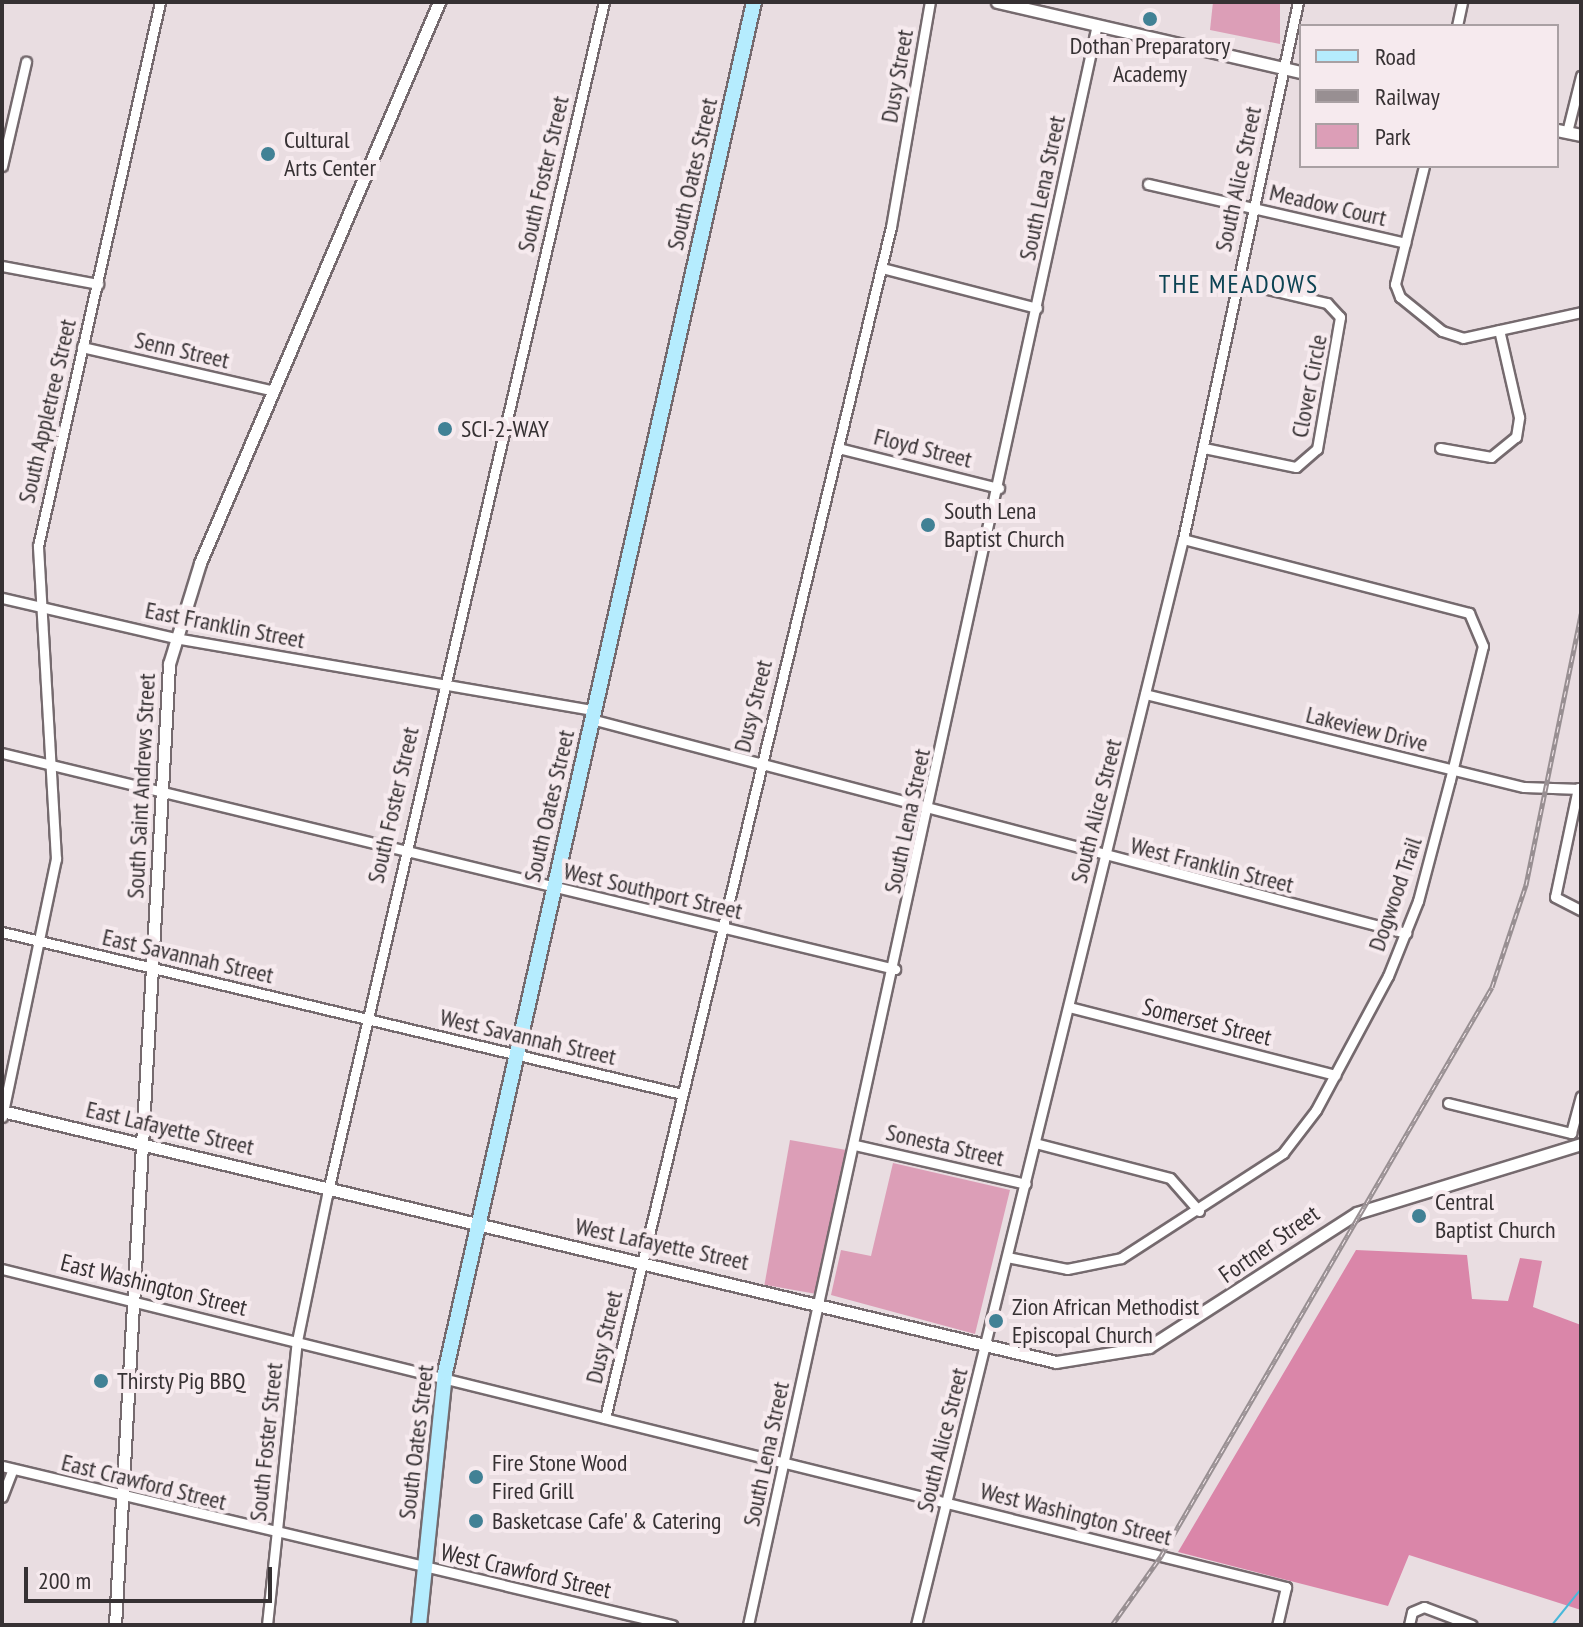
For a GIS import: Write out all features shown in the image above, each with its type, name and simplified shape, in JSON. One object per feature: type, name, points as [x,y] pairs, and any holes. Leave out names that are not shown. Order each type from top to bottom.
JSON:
[{"type":"main road","name":"South Oates Street","points":[[419,1625],[444,1379],[754,2]]},
{"type":"street","name":"South Appletree Street","points":[[2,1113],[42,942],[56,859],[53,765],[39,606],[41,527],[160,2]]},
{"type":"street","name":"South Saint Andrews Street","points":[[115,1625],[145,1144],[160,794],[175,638],[274,391],[439,2]]},
{"type":"street","name":"South Foster Street","points":[[267,1625],[297,1341],[328,1188],[403,850],[604,2]]},
{"type":"street","name":"Dusy Street","points":[[605,1418],[761,758],[882,268],[930,2]]},
{"type":"street","points":[[997,2],[1299,72]]},
{"type":"street","name":"South Alice Street","points":[[916,1625],[1183,539],[1298,2]]},
{"type":"street","points":[[1457,24],[1462,2]]},
{"type":"street","name":"South Lena Street","points":[[748,1625],[931,807],[1097,25]]},
{"type":"street","points":[[2,166],[26,62]]},
{"type":"street","points":[[1581,76],[1562,131],[1581,135]]},
{"type":"street","points":[[1424,168],[1395,284],[1400,297],[1448,336],[1499,330],[1581,312]]},
{"type":"street","name":"Meadow Court","points":[[1148,184],[1405,243]]},
{"type":"street","points":[[882,268],[1037,308]]},
{"type":"street","points":[[4,270],[98,284]]},
{"type":"street","name":"Clover Circle","points":[[1204,448],[1296,467],[1317,449],[1340,317],[1327,303],[1238,282]]},
{"type":"street","points":[[1440,448],[1491,457],[1516,437],[1519,417],[1499,330]]},
{"type":"street","name":"Senn Street","points":[[82,347],[274,391]]},
{"type":"street","name":"Floyd Street","points":[[838,448],[999,488]]},
{"type":"street","name":"Dogwood Trail","points":[[1007,1257],[1089,1267],[1136,1251],[1283,1153],[1335,1075],[1406,933],[1453,770],[1483,646],[1469,613],[1183,539]]},
{"type":"street","name":"East Franklin Street","points":[[2,598],[175,638],[442,684]]},
{"type":"street","name":"West Franklin Street","points":[[442,684],[592,715],[761,758],[1105,859],[1406,933]]},
{"type":"street","name":"Lakeview Drive","points":[[1145,694],[1529,788],[1579,788]]},
{"type":"street","name":"West Southport Street","points":[[2,753],[160,794],[895,969]]},
{"type":"street","points":[[1579,788],[1555,897],[1581,910]]},
{"type":"street","name":"East Savannah Street","points":[[2,932],[365,1019]]},
{"type":"street","name":"Somerset Street","points":[[1069,1007],[1335,1075]]},
{"type":"street","name":"West Savannah Street","points":[[365,1019],[682,1094]]},
{"type":"street","points":[[1571,1133],[1581,1096]]},
{"type":"street","points":[[1448,1103],[1571,1133],[1579,1144]]},
{"type":"street","name":"East Lafayette Street","points":[[2,1113],[328,1188]]},
{"type":"street","points":[[1035,1143],[1170,1178],[1199,1211]]},
{"type":"street","name":"Fortner Street","points":[[985,1347],[1076,1362],[1149,1347],[1357,1213],[1579,1144]]},
{"type":"street","name":"Sonesta Street","points":[[855,1145],[1026,1184]]},
{"type":"street","name":"West Lafayette Street","points":[[328,1188],[819,1302],[985,1347]]},
{"type":"street","name":"East Washington Street","points":[[2,1269],[297,1341]]},
{"type":"street","name":"West Washington Street","points":[[297,1341],[1286,1587],[1277,1625]]},
{"type":"street","name":"East Crawford Street","points":[[2,1466],[276,1536]]},
{"type":"street","points":[[2,1497],[13,1469]]},
{"type":"street","name":"West Crawford Street","points":[[276,1536],[672,1625]]},
{"type":"street","points":[[1409,1625],[1412,1612],[1424,1607],[1472,1625]]},
{"type":"green space","points":[[1213,2],[1280,2],[1280,44],[1210,30]]},
{"type":"green space","points":[[790,1140],[849,1150],[824,1295],[764,1285]]},
{"type":"green space","points":[[893,1163],[1010,1190],[975,1334],[831,1295],[841,1250],[871,1256]]},
{"type":"shaded area","points":[[1356,1250],[1467,1255],[1472,1299],[1508,1301],[1520,1258],[1542,1261],[1533,1307],[1581,1325],[1581,1610],[1409,1555],[1388,1606],[1178,1552]]},
{"type":"waterway","points":[[1552,1625],[1581,1589]]},
{"type":"railway","points":[[1112,1625],[1161,1556],[1492,987],[1526,885],[1581,614]]},
{"type":"place","name":"Dothan Preparatory Academy","points":[[1150,19]]},
{"type":"place","name":"Cultural Arts Center","points":[[268,154]]},
{"type":"place","name":"SCI-2-WAY","points":[[445,429]]},
{"type":"place","name":"South Lena Baptist Church","points":[[928,525]]},
{"type":"place","name":"Central Baptist Church","points":[[1419,1216]]},
{"type":"place","name":"Zion African Methodist Episcopal Church","points":[[996,1321]]},
{"type":"place","name":"Thirsty Pig BBQ","points":[[101,1381]]},
{"type":"place","name":"Fire Stone Wood Fired Grill","points":[[476,1477]]},
{"type":"place","name":"Basketcase Cafe' & Catering","points":[[476,1521]]},
{"type":"district","name":"THE MEADOWS","points":[[1239,284]]}]
